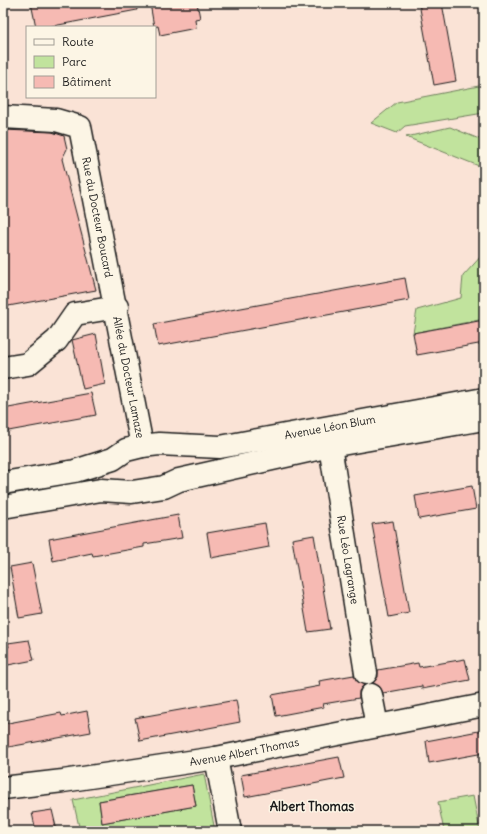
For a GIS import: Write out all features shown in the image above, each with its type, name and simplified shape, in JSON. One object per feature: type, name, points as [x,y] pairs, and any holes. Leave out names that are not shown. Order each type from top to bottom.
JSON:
[{"type":"street","name":"Rue du Docteur Boucard","points":[[3,117],[56,120],[80,127],[116,308]]},
{"type":"street","points":[[3,368],[28,364],[57,340],[74,314],[116,308]]},
{"type":"street","name":"Allée du Docteur Lamaze","points":[[116,308],[142,446]]},
{"type":"street","name":"Avenue Léon Blum","points":[[3,483],[75,471],[113,459],[126,450],[142,446],[159,444],[176,446],[220,446],[484,399]]},
{"type":"street","name":"Avenue Léon Blum","points":[[3,507],[101,490],[132,492],[164,487],[180,480],[330,446],[484,419]]},
{"type":"street","points":[[176,446],[180,480]]},
{"type":"street","name":"Rue Léo Lagrange","points":[[330,446],[366,672]]},
{"type":"street","points":[[113,459],[117,491]]},
{"type":"street","points":[[371,695],[377,726]]},
{"type":"street","name":"Avenue Albert Thomas","points":[[3,788],[63,781],[216,758],[484,705]]},
{"type":"street","points":[[216,758],[230,831]]},
{"type":"green space","points":[[484,85],[484,113],[405,126],[397,133],[371,123],[397,102]]},
{"type":"green space","points":[[450,127],[484,141],[484,168],[406,137]]},
{"type":"green space","points":[[484,253],[484,319],[413,333],[417,310],[461,298],[463,276]]},
{"type":"green space","points":[[204,774],[215,831],[95,831],[94,829],[80,831],[73,800]],"holes":[[[192,785],[196,806],[102,823],[99,801]]]},
{"type":"green space","points":[[473,796],[480,831],[444,831],[438,802]]},
{"type":"building","points":[[31,3],[136,3],[137,10],[53,26],[36,26]]},
{"type":"building","points":[[150,3],[197,3],[200,18],[195,19],[196,28],[160,35],[158,26],[154,26]]},
{"type":"building","points":[[419,3],[442,3],[456,81],[434,85]]},
{"type":"building","points":[[3,130],[52,132],[64,136],[67,149],[62,159],[96,290],[3,307]]},
{"type":"building","points":[[405,278],[409,300],[158,346],[154,324]]},
{"type":"building","points":[[484,320],[484,343],[417,355],[413,333]]},
{"type":"building","points":[[96,334],[105,384],[83,389],[72,340]]},
{"type":"building","points":[[91,393],[96,415],[3,432],[3,409]]},
{"type":"building","points":[[472,486],[476,509],[419,519],[415,496]]},
{"type":"building","points":[[178,515],[182,538],[144,544],[144,547],[93,556],[92,553],[53,561],[49,539]]},
{"type":"building","points":[[393,521],[409,613],[389,617],[372,524]]},
{"type":"building","points":[[265,523],[269,547],[211,558],[207,533]]},
{"type":"building","points":[[314,535],[330,629],[308,632],[292,539]]},
{"type":"building","points":[[32,563],[42,614],[19,618],[10,567]]},
{"type":"building","points":[[29,640],[34,660],[3,666],[3,648],[9,647],[8,643]]},
{"type":"building","points":[[465,659],[470,680],[422,689],[422,686],[383,693],[380,687],[373,683],[378,677],[378,670],[418,663],[419,667]]},
{"type":"building","points":[[354,675],[357,681],[364,685],[359,691],[359,698],[323,704],[324,707],[276,716],[272,695],[320,686],[319,681]]},
{"type":"building","points":[[236,700],[240,722],[140,741],[135,718]]},
{"type":"building","points":[[87,711],[91,732],[3,748],[3,724],[61,713],[62,716]]},
{"type":"building","points":[[484,730],[484,753],[429,763],[426,741]]},
{"type":"building","points":[[339,757],[344,778],[245,797],[241,775]]},
{"type":"building","points":[[192,785],[196,806],[102,823],[99,801]]},
{"type":"building","points":[[52,810],[57,831],[36,831],[32,813]]},
{"type":"district","name":"Albert Thomas","points":[[312,806]]}]
